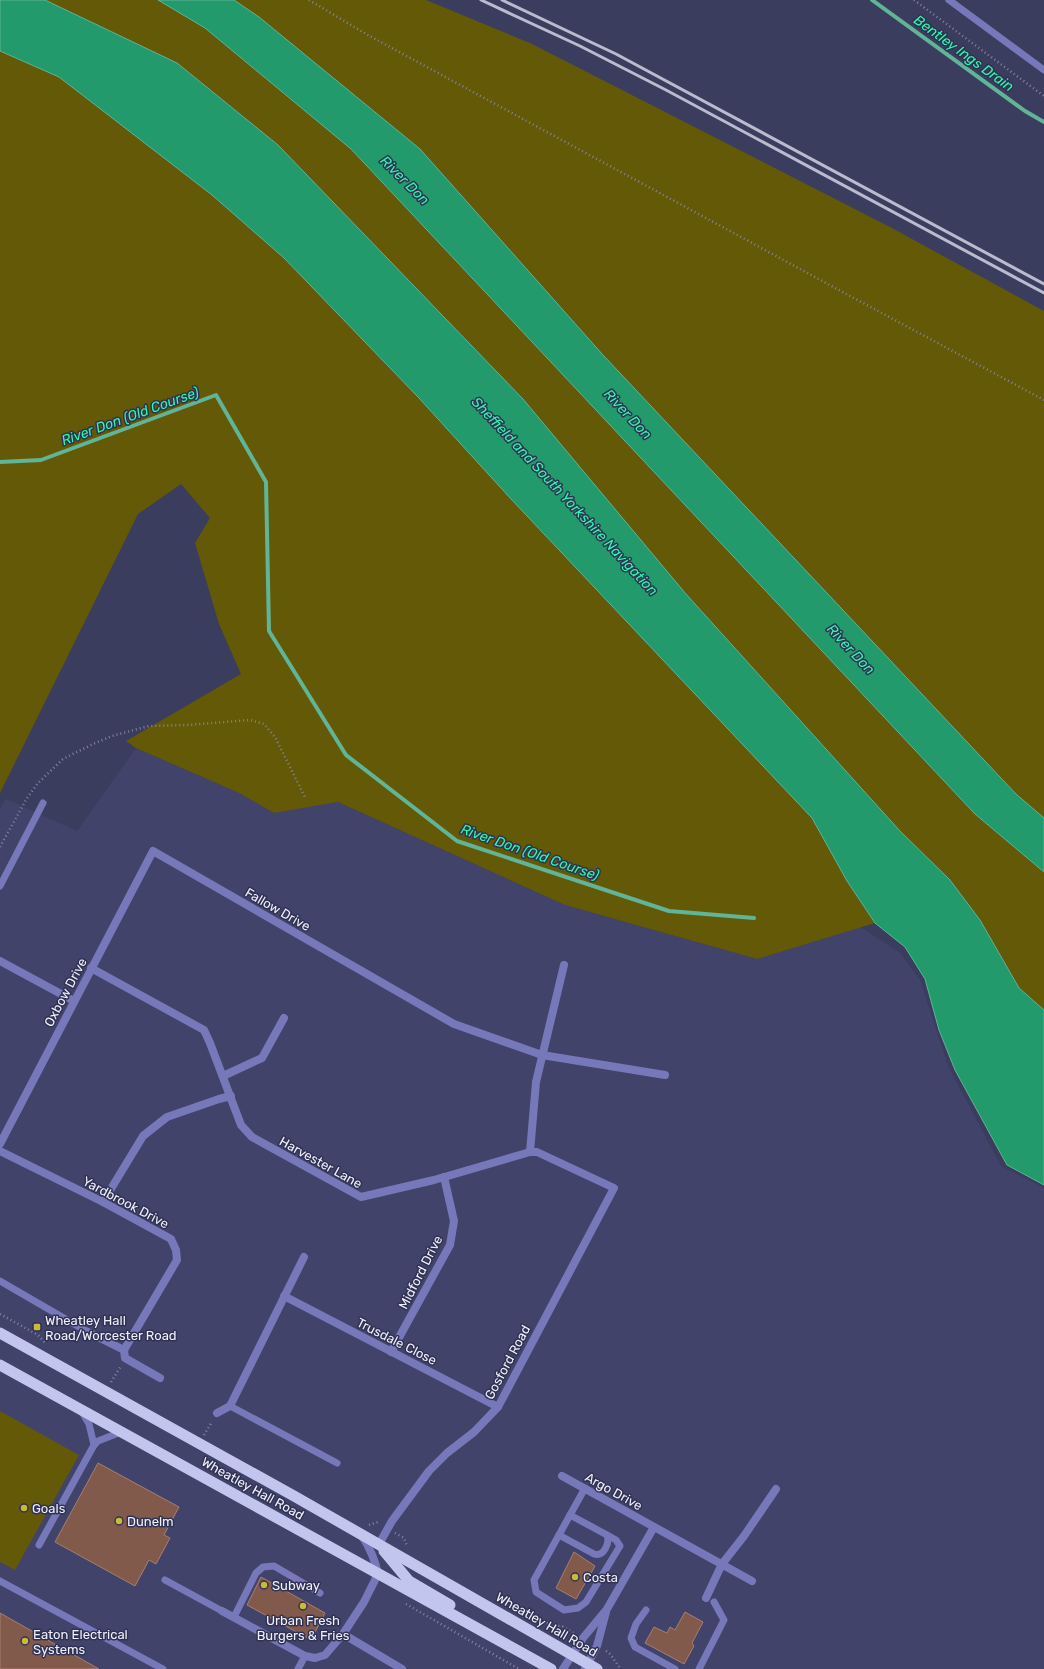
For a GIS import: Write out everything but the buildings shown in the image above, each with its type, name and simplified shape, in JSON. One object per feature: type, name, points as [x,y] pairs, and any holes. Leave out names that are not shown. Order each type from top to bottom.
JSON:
[{"type":"highway","name":"Wheatley Hall Road","points":[[0,1333],[379,1544],[572,1654],[590,1667]]},
{"type":"highway","name":"Wheatley Hall Road","points":[[0,1365],[551,1669]]},
{"type":"highway","name":"Wheatley Hall Road","points":[[379,1544],[409,1580],[480,1623],[492,1636]]},
{"type":"street","name":"Oxbow Drive","points":[[0,1144],[153,851]]},
{"type":"street","name":"Fallow Drive","points":[[153,851],[454,1024],[542,1055],[665,1075]]},
{"type":"street","points":[[0,961],[74,1001]]},
{"type":"street","points":[[530,1152],[536,1082],[564,965]]},
{"type":"street","name":"Harvester Lane","points":[[91,968],[204,1030],[231,1096],[241,1125],[252,1137],[361,1198],[444,1177],[530,1152]]},
{"type":"street","points":[[223,1076],[262,1058],[284,1018]]},
{"type":"street","points":[[103,1202],[143,1136],[167,1117],[231,1096]]},
{"type":"street","name":"Yardbrook Drive","points":[[0,1151],[103,1202],[171,1239],[176,1250],[177,1260],[124,1354]]},
{"type":"street","name":"Gosford Road","points":[[379,1544],[392,1521],[430,1471],[447,1453],[474,1432],[498,1407],[614,1188],[538,1152],[530,1152]]},
{"type":"street","name":"Midford Drive","points":[[392,1352],[450,1245],[454,1221],[444,1177]]},
{"type":"street","points":[[217,1413],[230,1406],[304,1257]]},
{"type":"street","name":"Trusdale Close","points":[[284,1296],[498,1407]]},
{"type":"street","points":[[88,1332],[160,1378]]},
{"type":"street","name":"Argo Drive","points":[[562,1476],[752,1581]]},
{"type":"street","points":[[710,1600],[722,1564],[744,1536],[776,1489]]},
{"type":"street","points":[[563,1669],[583,1638],[607,1609],[654,1527]]},
{"type":"street","points":[[222,1611],[305,1656],[315,1658],[325,1655],[342,1634],[364,1602],[378,1574],[376,1562],[367,1544],[359,1533]]},
{"type":"street","points":[[590,1667],[607,1609]]},
{"type":"street","points":[[342,1634],[402,1669]]},
{"type":"lane","points":[[949,0],[1044,70]]},
{"type":"lane","points":[[0,886],[43,803]]},
{"type":"lane","points":[[0,1281],[88,1332]]},
{"type":"lane","points":[[230,1406],[337,1463]]},
{"type":"lane","points":[[81,1409],[89,1424],[94,1445]]},
{"type":"lane","points":[[39,1545],[94,1445],[98,1441],[121,1432]]},
{"type":"lane","points":[[570,1515],[616,1540],[620,1546],[586,1602],[578,1608],[564,1610],[536,1592],[534,1580],[549,1552],[585,1488]]},
{"type":"lane","points":[[559,1535],[598,1555],[602,1554],[606,1548],[608,1542],[607,1535]]},
{"type":"lane","points":[[234,1617],[256,1574],[263,1567],[274,1566],[320,1593]]},
{"type":"lane","points":[[165,1580],[222,1611]]},
{"type":"lane","points":[[0,1581],[163,1669]]},
{"type":"lane","points":[[699,1669],[724,1620],[710,1600]]},
{"type":"lane","points":[[646,1610],[636,1624],[631,1638],[635,1646],[675,1669]]},
{"type":"lane","points":[[298,1669],[305,1656]]},
{"type":"path","points":[[309,0],[373,38],[837,290],[1044,400]]},
{"type":"path","points":[[914,0],[1044,96]]},
{"type":"path","points":[[0,847],[34,788],[63,759],[112,736],[149,726],[188,725],[250,720],[264,724],[275,737],[305,797]]},
{"type":"path","points":[[109,1386],[124,1354]]},
{"type":"path","points":[[202,1438],[217,1413]]},
{"type":"path","points":[[400,1601],[519,1669]]},
{"type":"shaded area","points":[[45,0],[158,0],[205,28],[351,149],[975,814],[1044,872],[1044,1010],[1019,988],[980,920],[950,880],[900,831],[686,594],[523,399],[278,145],[177,63]]},
{"type":"shaded area","points":[[234,0],[426,0],[532,44],[890,227],[1044,311],[1044,818],[1016,794],[603,355],[420,149],[259,17]]},
{"type":"shaded area","points":[[0,51],[59,77],[212,195],[284,258],[418,397],[511,499],[812,818],[847,881],[875,923],[757,959],[565,905],[338,802],[274,813],[239,793],[136,748],[126,741],[241,674],[219,624],[195,543],[210,518],[181,484],[138,514],[0,793]]},
{"type":"shaded area","points":[[136,748],[239,793],[274,813],[338,802],[565,905],[757,959],[860,927],[899,952],[920,980],[948,1066],[1001,1166],[1044,1188],[1044,1669],[0,1669],[0,809],[6,799],[77,831]]},
{"type":"shaded area","name":"Goals","points":[[0,1411],[79,1455],[15,1570],[0,1562]]},
{"type":"water","name":"Sheffield and South Yorkshire Navigation","points":[[0,0],[45,0],[177,63],[278,145],[523,399],[686,594],[900,831],[950,880],[980,920],[1019,988],[1044,1010],[1044,1185],[1007,1165],[955,1070],[939,1030],[925,979],[905,947],[875,923],[847,881],[812,818],[511,499],[418,397],[284,258],[212,195],[59,77],[0,51]]},
{"type":"water","name":"River Don","points":[[158,0],[234,0],[259,17],[420,149],[603,355],[1016,794],[1044,818],[1044,872],[975,814],[351,149],[205,28]]},
{"type":"waterway","name":"Bentley Ings Drain","points":[[872,0],[1025,111],[1044,122]]},
{"type":"waterway","name":"River Don (Old Course)","points":[[0,462],[41,460],[216,395],[266,482],[269,631],[346,755],[457,841],[669,911],[754,918]]},
{"type":"railway","points":[[481,0],[580,46],[666,90],[1044,293]]},
{"type":"railway","points":[[502,0],[616,54],[1044,284]]},
{"type":"place","name":"Wheatley Hall Road/Worcester Road","points":[[37,1327]]},
{"type":"place","name":"Goals","points":[[24,1508]]},
{"type":"place","name":"Dunelm","points":[[119,1521]]},
{"type":"place","name":"Costa","points":[[575,1577]]},
{"type":"place","name":"Subway","points":[[264,1585]]},
{"type":"place","name":"Urban Fresh Burgers & Fries","points":[[303,1606]]},
{"type":"place","name":"Eaton Electrical Systems","points":[[25,1641]]}]
